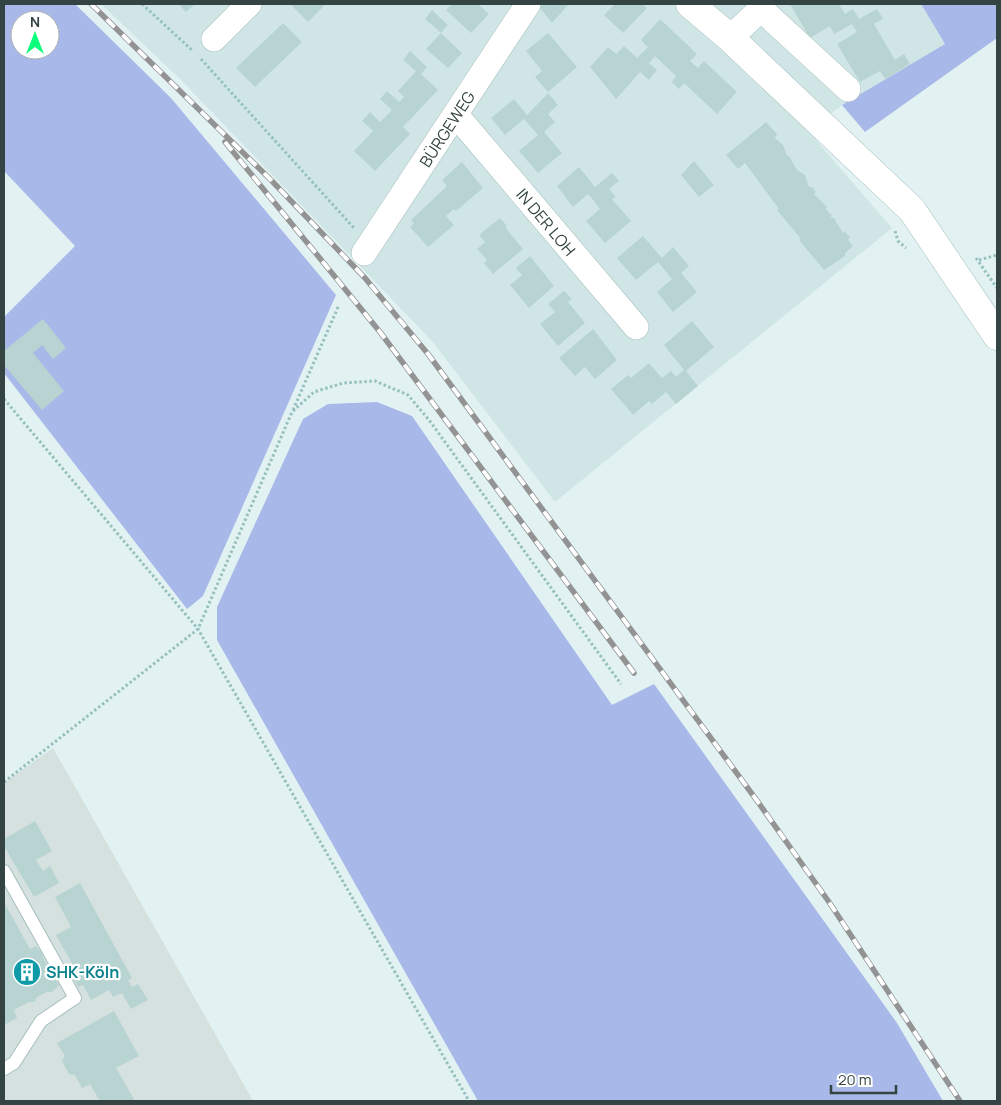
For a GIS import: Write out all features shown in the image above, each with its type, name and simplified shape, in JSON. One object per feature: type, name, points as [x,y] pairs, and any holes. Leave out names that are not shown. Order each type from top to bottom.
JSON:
[{"type":"street","points":[[214,39],[249,4]]},
{"type":"street","name":"BÜRGEWEG","points":[[369,247],[528,4]]},
{"type":"street","points":[[690,4],[730,38],[912,210],[997,336]]},
{"type":"street","points":[[730,38],[760,9],[848,89]]},
{"type":"street","name":"IN DER LOH","points":[[456,116],[636,328]]},
{"type":"lane","points":[[4,871],[75,998],[41,1021],[14,1063],[4,1069]]},
{"type":"path","points":[[142,4],[197,55],[355,229],[369,247]]},
{"type":"path","points":[[4,782],[198,629],[339,305]]},
{"type":"path","points":[[292,412],[314,392],[343,383],[375,381],[408,395],[429,420],[620,684]]},
{"type":"path","points":[[4,399],[198,629],[469,1101]]},
{"type":"shaded area","points":[[4,4],[75,4],[171,98],[336,295],[203,596],[187,609],[4,373],[4,317],[75,246],[4,171]]},
{"type":"shaded area","points":[[101,4],[921,4],[945,44],[842,105],[809,132],[892,228],[555,502],[432,341],[182,81]]},
{"type":"shaded area","points":[[921,4],[997,4],[997,38],[865,132],[842,105],[945,44]]},
{"type":"shaded area","points":[[377,402],[412,416],[612,705],[654,684],[897,1023],[943,1101],[478,1101],[217,640],[217,607],[303,419],[328,404]]},
{"type":"shaded area","points":[[53,748],[253,1101],[4,1101],[4,783]]},
{"type":"building","points":[[178,4],[195,4],[186,12]]},
{"type":"building","points":[[290,4],[326,4],[308,22]]},
{"type":"building","points":[[452,4],[478,4],[489,14],[471,33],[446,10]]},
{"type":"building","points":[[543,4],[569,4],[552,23],[540,8]]},
{"type":"building","points":[[615,4],[643,4],[647,8],[623,33],[604,15]]},
{"type":"building","points":[[790,4],[839,4],[845,14],[853,9],[859,19],[877,9],[883,19],[874,24],[895,60],[904,54],[910,64],[885,79],[880,71],[860,82],[837,44],[857,32],[852,24],[834,34],[830,26],[810,38]]},
{"type":"building","points":[[432,10],[448,25],[441,33],[425,19]]},
{"type":"building","points":[[660,19],[697,54],[690,61],[698,68],[704,61],[737,92],[717,114],[684,83],[679,89],[672,82],[676,76],[655,56],[649,63],[657,70],[649,80],[640,72],[616,99],[590,67],[608,47],[616,54],[624,46],[637,58],[648,47],[641,40]]},
{"type":"building","points":[[283,23],[302,42],[255,87],[236,68]]},
{"type":"building","points":[[441,33],[462,53],[448,68],[426,49]]},
{"type":"building","points":[[548,33],[577,67],[548,92],[535,77],[542,71],[526,51]]},
{"type":"building","points":[[410,51],[427,67],[421,74],[438,90],[403,127],[410,134],[375,171],[354,151],[373,131],[362,121],[370,112],[380,122],[392,110],[380,99],[387,91],[399,102],[404,97],[398,91],[416,71],[403,60]]},
{"type":"building","points":[[548,93],[558,105],[548,114],[555,122],[544,132],[562,153],[538,173],[519,151],[538,135],[524,119],[505,135],[491,118],[514,99],[527,115]]},
{"type":"building","points":[[766,122],[777,134],[775,138],[783,145],[787,156],[789,156],[797,170],[805,175],[809,187],[812,187],[816,192],[814,194],[827,207],[826,209],[832,216],[830,217],[834,218],[843,233],[845,232],[850,237],[848,240],[853,246],[845,253],[845,256],[824,270],[799,240],[801,239],[777,210],[779,209],[745,163],[738,169],[726,155]]},
{"type":"building","points":[[694,161],[714,185],[699,197],[681,175]]},
{"type":"building","points":[[462,162],[483,188],[456,211],[454,209],[446,216],[454,225],[428,247],[410,227],[414,223],[411,220],[447,186],[442,180]]},
{"type":"building","points":[[579,167],[595,187],[612,173],[619,181],[609,189],[616,197],[612,199],[631,221],[605,243],[586,221],[600,209],[594,201],[588,194],[573,207],[557,186]]},
{"type":"building","points":[[500,218],[523,249],[493,274],[484,263],[487,260],[477,249],[485,242],[479,235]]},
{"type":"building","points":[[643,236],[662,258],[673,247],[689,266],[681,273],[697,292],[673,312],[657,292],[672,279],[658,262],[636,280],[617,258]]},
{"type":"building","points":[[530,256],[554,286],[529,308],[510,285],[522,275],[516,268]]},
{"type":"building","points":[[564,291],[572,299],[568,302],[585,323],[558,346],[540,324],[555,312],[548,304]]},
{"type":"building","points":[[43,319],[66,348],[53,359],[42,345],[33,353],[64,391],[42,410],[4,365],[4,351]]},
{"type":"building","points":[[692,321],[714,347],[686,371],[698,386],[676,404],[666,392],[652,404],[649,401],[633,415],[611,389],[628,375],[631,378],[649,363],[662,378],[671,371],[676,377],[684,370],[664,345]]},
{"type":"building","points":[[593,329],[617,360],[595,379],[585,367],[575,376],[559,358]]},
{"type":"building","points":[[35,821],[52,851],[36,860],[43,871],[50,866],[59,883],[34,897],[4,846],[4,839]]},
{"type":"building","points":[[80,883],[132,978],[128,980],[132,987],[138,984],[148,1000],[131,1009],[122,993],[113,997],[109,990],[91,1000],[83,985],[78,987],[68,967],[73,965],[56,935],[71,927],[55,897]]},
{"type":"building","name":"SHK-Köln","points":[[4,902],[30,949],[36,946],[42,953],[59,985],[52,992],[47,992],[37,997],[35,1002],[29,1002],[14,1010],[17,1018],[4,1025]]},
{"type":"building","points":[[114,1011],[139,1056],[116,1068],[135,1101],[100,1101],[90,1084],[82,1088],[75,1075],[69,1074],[62,1061],[65,1056],[57,1043]]},
{"type":"railway","points":[[91,4],[271,180],[365,278],[428,354],[758,802],[829,902],[960,1101]]},
{"type":"railway","points":[[225,142],[380,332],[634,673]]},
{"type":"place","name":"SHK-Köln","points":[[27,972]]}]
